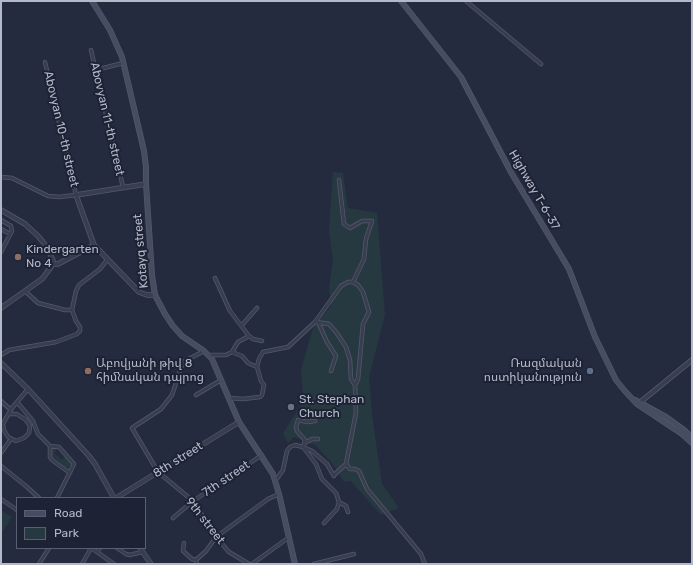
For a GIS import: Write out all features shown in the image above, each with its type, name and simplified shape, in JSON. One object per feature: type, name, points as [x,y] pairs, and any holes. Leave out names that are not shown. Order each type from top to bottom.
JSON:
[{"type":"main road","name":"Kotayq street","points":[[92,1],[110,30],[123,63],[144,151],[152,275],[155,295],[173,326],[212,359],[239,422],[273,474],[276,480],[295,564]]},
{"type":"main road","name":"Highway T-6-37","points":[[401,1],[461,77],[512,174],[569,269],[595,337],[610,370],[624,390],[638,403],[692,437]]},
{"type":"main road","name":"Highway T-6-37","points":[[683,432],[692,443]]},
{"type":"street","points":[[466,1],[540,64]]},
{"type":"street","name":"Abovyan 11-th street","points":[[91,50],[123,187]]},
{"type":"street","name":"Abovyan 10-th street","points":[[45,62],[76,195]]},
{"type":"street","points":[[96,70],[123,63]]},
{"type":"street","points":[[1,177],[12,178],[48,196],[59,197],[146,184]]},
{"type":"street","points":[[339,180],[344,224],[350,228],[362,221],[372,221],[366,238],[364,259],[354,282]]},
{"type":"street","points":[[76,195],[94,245],[139,292],[147,295],[155,295]]},
{"type":"street","points":[[1,210],[31,229],[42,239],[51,256],[52,264],[42,278],[1,308]]},
{"type":"street","points":[[1,220],[12,226],[12,231],[1,252]]},
{"type":"street","points":[[1,229],[10,234]]},
{"type":"street","points":[[1,241],[6,243]]},
{"type":"street","points":[[52,264],[58,264],[94,245]]},
{"type":"street","points":[[1,355],[8,350],[56,342],[77,334],[81,329],[72,310],[76,291],[79,284],[100,269],[107,260]]},
{"type":"street","points":[[215,278],[230,311],[249,336],[253,339],[262,341]]},
{"type":"street","points":[[228,398],[258,398],[262,395],[264,385],[261,381],[257,367],[259,358],[263,352],[288,348],[317,322],[341,286],[348,282],[354,282],[358,285],[363,292],[369,312],[363,324],[358,379],[355,385],[356,413],[346,464],[334,476],[327,464],[312,451],[304,447],[295,445],[290,446],[287,451],[283,470],[276,480]]},
{"type":"street","points":[[25,291],[38,302],[64,310],[72,310]]},
{"type":"street","points":[[242,325],[257,308]]},
{"type":"street","points":[[317,322],[336,356],[331,371]]},
{"type":"street","points":[[317,322],[329,324],[346,347],[350,360],[351,379],[355,385]]},
{"type":"street","points":[[206,353],[226,355],[232,352],[238,342],[249,336]]},
{"type":"street","points":[[232,352],[242,356],[248,363],[257,367]]},
{"type":"street","name":"9th street","points":[[206,353],[183,362],[172,395],[161,409],[132,428],[158,472],[193,501],[216,537],[229,552],[249,564]]},
{"type":"street","points":[[638,403],[692,360]]},
{"type":"street","points":[[1,363],[28,389],[89,456],[114,497]]},
{"type":"street","points":[[196,395],[221,380]]},
{"type":"street","points":[[1,401],[10,412],[22,416],[30,426],[29,433],[24,438],[19,440],[11,439],[5,434],[2,426],[10,412],[17,402],[28,389]]},
{"type":"street","points":[[17,402],[33,421],[38,434],[50,446],[59,447],[73,462],[74,466],[58,497]]},
{"type":"street","points":[[315,421],[307,422],[300,420],[296,423],[297,431],[305,440],[304,447],[316,464],[322,479],[336,493],[339,502],[337,509],[324,523]]},
{"type":"street","name":"8th street","points":[[117,497],[239,422]]},
{"type":"street","points":[[1,453],[11,439]]},
{"type":"street","points":[[305,443],[312,439],[318,439]]},
{"type":"street","points":[[50,446],[50,457],[52,460],[70,473]]},
{"type":"street","name":"7th street","points":[[173,518],[193,501],[262,455]]},
{"type":"street","points":[[346,464],[350,468],[359,471],[367,489],[421,554],[425,564]]},
{"type":"street","points":[[1,466],[38,497]]},
{"type":"street","points":[[184,543],[183,551],[196,562],[216,537],[268,499],[279,494]]},
{"type":"street","points":[[1,499],[16,509]]},
{"type":"street","points":[[339,502],[346,506],[348,512]]},
{"type":"street","points":[[252,564],[288,538]]},
{"type":"street","points":[[39,564],[47,549]]},
{"type":"street","points":[[82,564],[90,549]]},
{"type":"street","points":[[92,549],[114,564]]},
{"type":"street","points":[[118,549],[126,554],[141,550],[151,564]]},
{"type":"street","points":[[314,564],[354,554]]},
{"type":"green space","points":[[333,172],[343,173],[348,208],[377,213],[385,315],[369,377],[372,415],[382,484],[399,508],[381,515],[351,481],[344,482],[332,463],[315,445],[294,437],[288,443],[283,433],[301,405],[303,394],[301,370],[313,328],[331,306],[329,287],[333,261],[329,229]]},
{"type":"green space","points":[[55,448],[57,449],[54,453],[62,460],[65,456],[72,463],[72,465],[66,467],[52,456],[52,450]]},
{"type":"green space","points":[[1,510],[12,517],[1,534]]},
{"type":"place","name":"Kindergarten No 4","points":[[18,257]]},
{"type":"place","name":"Աբովյանի թիվ 8 հիմնական դպրոց","points":[[88,371]]},
{"type":"place","name":"Ռազմական ոստիկանություն","points":[[590,371]]},
{"type":"place","name":"St. Stephan Church","points":[[291,407]]}]
